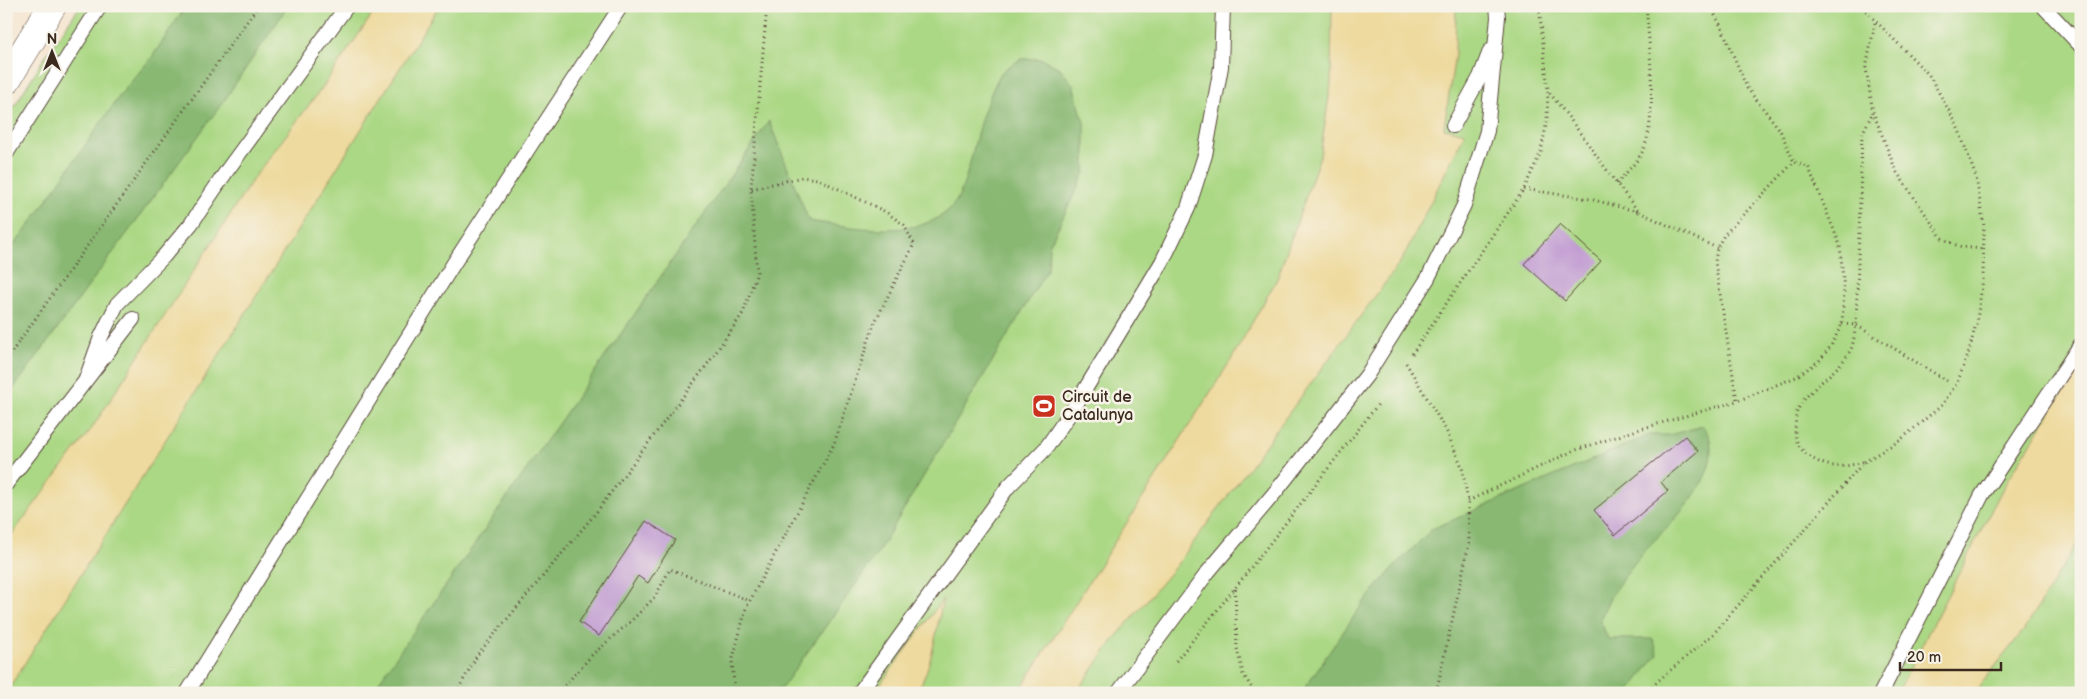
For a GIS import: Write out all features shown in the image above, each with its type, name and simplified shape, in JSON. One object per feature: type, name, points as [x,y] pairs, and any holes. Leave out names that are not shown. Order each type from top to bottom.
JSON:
[{"type":"street","points":[[6,81],[52,6]]},
{"type":"lane","points":[[6,154],[100,6]]},
{"type":"lane","points":[[86,380],[101,337],[117,304],[164,256],[191,224],[228,168],[347,6]]},
{"type":"lane","points":[[187,693],[454,263],[622,6]]},
{"type":"lane","points":[[859,693],[1008,487],[1046,448],[1080,398],[1162,262],[1188,208],[1205,155],[1221,67],[1223,6]]},
{"type":"lane","points":[[1118,693],[1208,572],[1367,375],[1428,278],[1464,205],[1487,131],[1497,34],[1497,6]]},
{"type":"lane","points":[[2043,6],[2081,46]]},
{"type":"lane","points":[[1453,126],[1480,77],[1497,34]]},
{"type":"lane","points":[[6,484],[133,319]]},
{"type":"lane","points":[[1881,693],[1982,495],[2081,344]]},
{"type":"path","points":[[6,360],[258,6]]},
{"type":"path","points":[[456,693],[478,654],[595,514],[712,358],[743,312],[757,273],[751,189],[767,6]]},
{"type":"path","points":[[1617,184],[1642,154],[1649,131],[1651,80],[1646,6]]},
{"type":"path","points":[[1710,6],[1722,28],[1747,88],[1780,130],[1794,162]]},
{"type":"path","points":[[1860,6],[1929,75],[1957,125],[1976,177],[1984,227],[1983,279],[1977,320],[1968,355],[1957,383],[1942,405],[1899,441],[1864,462],[1844,467],[1829,466],[1809,456],[1800,448],[1795,437],[1796,413],[1803,402],[1842,363],[1850,352],[1856,325],[1862,134],[1872,112]]},
{"type":"path","points":[[1876,23],[1866,68],[1872,112],[1896,171],[1942,238],[1960,247],[1984,249]]},
{"type":"path","points":[[1548,90],[1573,121],[1639,212]]},
{"type":"path","points":[[1737,401],[1715,262],[1717,248],[1724,236],[1794,162]]},
{"type":"path","points":[[1468,501],[1573,452],[1637,430],[1737,401],[1796,377],[1819,362],[1831,346],[1842,324],[1844,291],[1840,245],[1808,166],[1794,162]]},
{"type":"path","points":[[735,693],[732,662],[746,608],[834,444],[874,324],[914,244],[904,225],[886,212],[818,179],[802,177],[751,189]]},
{"type":"path","points":[[1524,189],[1590,199],[1639,212],[1717,248]]},
{"type":"path","points":[[1842,324],[1856,325],[1947,381]]},
{"type":"path","points":[[1406,363],[1446,430],[1462,467],[1468,501],[1469,544],[1436,693]]},
{"type":"path","points":[[1174,663],[1372,414]]},
{"type":"path","points":[[1644,693],[1714,633],[1864,462]]},
{"type":"path","points":[[558,693],[593,654],[655,597],[670,569],[750,601]]},
{"type":"path","points":[[1235,588],[1237,648],[1243,674],[1255,693]]},
{"type":"path","points":[[1649,693],[1652,688]]},
{"type":"green space","name":"Circuit de Catalunya","points":[[80,6],[2081,6],[2081,693],[6,693],[6,120],[41,63]]},
{"type":"green space","points":[[186,6],[288,6],[223,102],[6,399],[6,253],[23,234],[121,94],[152,57]]},
{"type":"green space","points":[[1021,59],[1042,59],[1060,68],[1073,85],[1085,126],[1085,172],[1049,246],[1048,268],[877,554],[779,692],[371,693],[769,121],[809,221],[869,229],[913,227],[933,221],[949,210],[960,194],[967,175],[982,117],[994,87],[1002,72]]},
{"type":"green space","points":[[1703,426],[1710,440],[1711,456],[1707,472],[1699,488],[1629,570],[1612,594],[1600,620],[1608,639],[1653,639],[1658,654],[1628,693],[1301,693],[1364,602],[1395,566],[1432,529],[1649,435],[1669,435]]},
{"type":"sand","points":[[378,6],[439,6],[6,693],[6,542],[92,428],[255,176],[322,88]]},
{"type":"sand","points":[[1332,6],[1456,6],[1455,54],[1444,128],[1465,133],[1402,260],[1176,566],[1115,638],[1076,693],[1018,693],[1231,360],[1277,279],[1320,156],[1331,84]]},
{"type":"sand","points":[[2081,363],[2081,537],[2024,630],[1974,693],[1897,693],[2004,486]]},
{"type":"sand","points":[[943,599],[930,660],[916,693],[874,693]]},
{"type":"building","points":[[1560,224],[1601,261],[1565,301],[1524,264]]},
{"type":"building","points":[[1685,436],[1698,451],[1661,482],[1668,491],[1615,535],[1594,510]]},
{"type":"building","points":[[646,521],[675,540],[648,583],[638,576],[599,636],[579,622]]},
{"type":"place","name":"Circuit de Catalunya","points":[[1044,406]]}]
